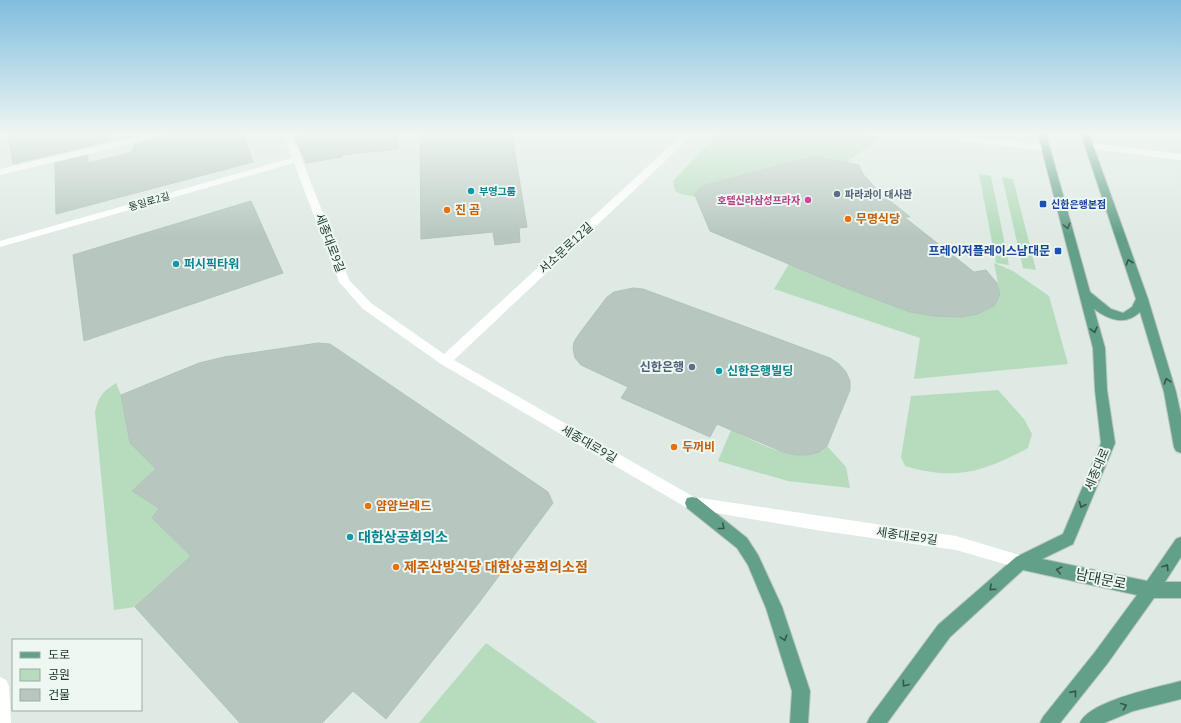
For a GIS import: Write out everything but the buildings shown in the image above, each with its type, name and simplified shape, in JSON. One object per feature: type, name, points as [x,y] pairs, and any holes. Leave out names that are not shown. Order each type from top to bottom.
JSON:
[{"type":"main road","name":"세종대로","points":[[876,723],[944,631],[1021,562],[1068,539],[1108,443],[1099,348],[1051,168]]},
{"type":"main road","points":[[1097,168],[1142,299],[1177,410],[1181,446]]},
{"type":"main road","points":[[1084,293],[1102,310],[1120,317],[1129,317],[1138,310],[1142,299]]},
{"type":"main road","points":[[692,503],[742,543],[753,560],[774,607],[801,691],[799,723]]},
{"type":"main road","points":[[1049,723],[1078,688],[1152,590],[1181,544]]},
{"type":"main road","name":"남대문로","points":[[1021,562],[1152,590],[1181,590]]},
{"type":"main road","points":[[1089,723],[1095,718],[1127,705],[1181,690]]},
{"type":"street","points":[[0,172],[18,168]]},
{"type":"street","name":"통일로2길","points":[[0,244],[266,168]]},
{"type":"street","name":"세종대로9길","points":[[300,168],[344,282],[367,306],[444,361],[692,503],[816,524],[956,543],[1021,562]]},
{"type":"street","name":"서소문로12길","points":[[444,361],[652,168]]},
{"type":"street","points":[[0,686],[2,723]]},
{"type":"green space","points":[[685,168],[770,168],[706,185],[697,192],[696,197],[681,194],[675,191],[673,181]]},
{"type":"green space","points":[[979,174],[991,176],[1009,265],[996,263]]},
{"type":"green space","points":[[1002,177],[1013,179],[1036,270],[1023,268]]},
{"type":"green space","points":[[994,263],[1013,271],[1049,296],[1068,364],[914,379],[920,338],[774,289],[789,264],[910,312],[934,316],[961,317],[978,314],[995,304],[1000,294]]},
{"type":"green space","points":[[116,383],[121,395],[130,443],[156,469],[132,491],[159,508],[152,518],[191,556],[135,607],[114,610],[95,412],[102,395],[107,389]]},
{"type":"green space","points":[[998,390],[1024,419],[1032,434],[1028,448],[997,463],[968,472],[939,473],[923,471],[905,466],[901,457],[911,396]]},
{"type":"green space","points":[[731,430],[766,446],[792,454],[804,455],[816,452],[827,446],[846,467],[850,488],[788,481],[718,461]]},
{"type":"green space","points":[[486,643],[597,723],[419,723]]},
{"type":"place","name":"부영그룹","points":[[471,191]]},
{"type":"place","name":"파라과이 대사관","points":[[837,194]]},
{"type":"place","name":"호텔신라삼성프라자","points":[[808,200]]},
{"type":"place","name":"신한은행본점","points":[[1043,204]]},
{"type":"place","name":"진 곰","points":[[447,210]]},
{"type":"place","name":"무명식당","points":[[848,219]]},
{"type":"place","name":"프레이저플레이스남대문","points":[[1058,251]]},
{"type":"place","name":"퍼시픽타워","points":[[176,264]]},
{"type":"place","name":"신한은행","points":[[692,367]]},
{"type":"place","name":"신한은행빌딩","points":[[719,371]]},
{"type":"place","name":"두꺼비","points":[[674,447]]},
{"type":"place","name":"얌얌브레드","points":[[368,506]]},
{"type":"place","name":"대한상공회의소","points":[[350,537]]},
{"type":"place","name":"제주산방식당 대한상공회의소점","points":[[396,567]]}]
